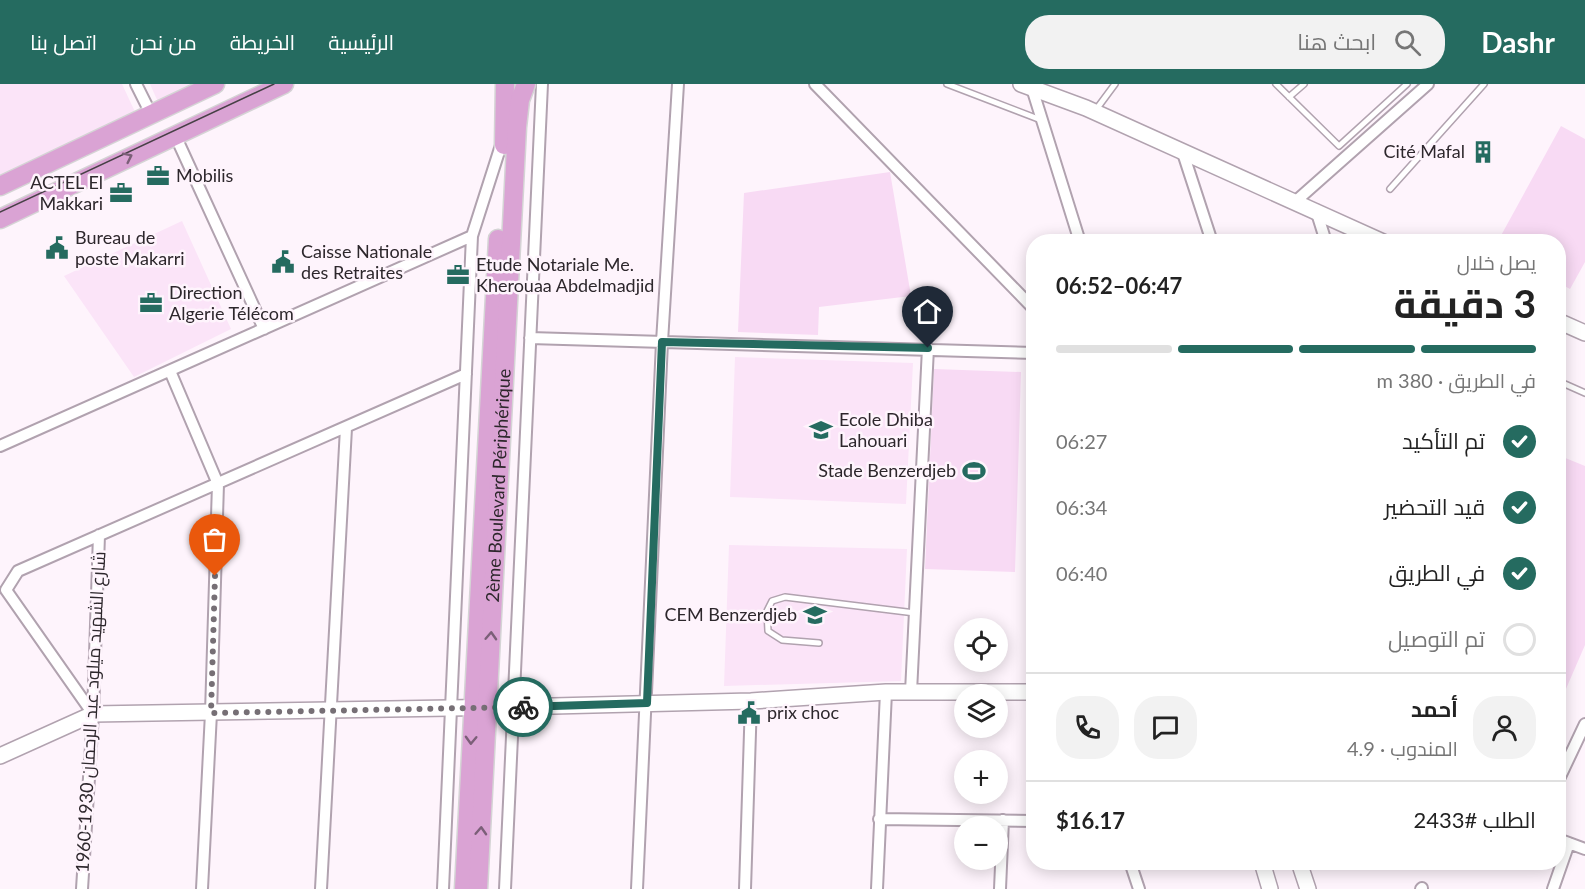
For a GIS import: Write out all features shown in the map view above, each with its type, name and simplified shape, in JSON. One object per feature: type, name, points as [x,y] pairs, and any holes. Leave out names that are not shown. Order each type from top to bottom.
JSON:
[{"type":"main road","points":[[0,186],[215,84]]},
{"type":"main road","points":[[0,219],[284,84]]},
{"type":"main road","name":"2ème Boulevard Périphérique","points":[[478,889],[480,708],[505,84]]},
{"type":"main road","name":"2ème Boulevard Périphérique","points":[[464,889],[480,708],[517,127],[520,100],[526,84]]},
{"type":"street","points":[[136,84],[151,114]]},
{"type":"street","points":[[505,889],[542,84]]},
{"type":"street","points":[[637,889],[662,342],[678,84]]},
{"type":"street","points":[[815,84],[1026,301]]},
{"type":"street","points":[[1296,201],[1428,84]]},
{"type":"street","points":[[1027,86],[1042,121],[1077,234]]},
{"type":"street","points":[[1027,86],[1094,112],[1366,234]]},
{"type":"street","points":[[175,135],[264,329]]},
{"type":"street","points":[[444,889],[472,236],[504,136]]},
{"type":"street","points":[[1183,153],[1209,234]]},
{"type":"street","points":[[1316,210],[1324,234]]},
{"type":"street","points":[[0,446],[472,236]]},
{"type":"street","points":[[1566,325],[1585,333]]},
{"type":"street","points":[[530,338],[1026,353]]},
{"type":"street","points":[[911,692],[928,348]]},
{"type":"street","points":[[170,371],[218,484],[211,713],[202,889]]},
{"type":"street","points":[[93,714],[3,591],[18,571],[466,374]]},
{"type":"street","points":[[321,889],[346,428]]},
{"type":"street","name":"شارع الشهيد ميلود عبد الرحمان 1930-1960","points":[[82,889],[93,714],[99,535]]},
{"type":"street","points":[[0,756],[93,714],[751,701],[886,692],[1026,692]]},
{"type":"street","points":[[877,889],[886,692]]},
{"type":"street","points":[[746,889],[751,701]]},
{"type":"street","points":[[1566,764],[1585,724]]},
{"type":"street","points":[[879,819],[954,820]]},
{"type":"street","points":[[1008,820],[1026,821]]},
{"type":"street","points":[[1566,842],[1585,849]]},
{"type":"street","points":[[1000,889],[1001,870]]},
{"type":"street","points":[[1133,870],[1139,889]]},
{"type":"street","points":[[1264,870],[1270,889]]},
{"type":"street","points":[[1302,870],[1308,889]]},
{"type":"street","points":[[1552,889],[1557,870]]},
{"type":"lane","points":[[947,84],[1042,121]]},
{"type":"lane","points":[[1094,112],[1115,84]]},
{"type":"lane","points":[[1276,84],[1339,146],[1407,84]]},
{"type":"lane","points":[[1289,97],[1304,84]]},
{"type":"lane","points":[[1390,189],[1485,84]]},
{"type":"lane","points":[[1566,385],[1585,393]]},
{"type":"lane","points":[[819,643],[782,640],[768,631],[766,611],[772,601],[785,597],[915,613]]},
{"type":"shaded area","points":[[0,84],[122,84],[136,114],[0,176]]},
{"type":"shaded area","points":[[150,84],[198,84],[158,102]]},
{"type":"shaded area","points":[[1561,126],[1585,139],[1585,262],[1570,289],[1566,287],[1566,234],[1502,234]]},
{"type":"shaded area","points":[[890,172],[911,296],[819,307],[818,335],[738,332],[744,193]]},
{"type":"shaded area","name":"Direction Algerie Télécom","points":[[182,221],[231,329],[134,377],[64,276]]},
{"type":"shaded area","name":"Ecole Dhiba Lahouari","points":[[735,357],[913,363],[906,504],[730,497]]},
{"type":"shaded area","name":"Stade Benzerdjeb","points":[[934,369],[1021,372],[1015,572],[925,569]]},
{"type":"shaded area","points":[[1566,458],[1585,466],[1585,645],[1566,689]]},
{"type":"shaded area","name":"CEM Benzerdjeb","points":[[729,545],[907,549],[901,681],[724,686]]},
{"type":"tram line","points":[[0,212],[274,84]]},
{"type":"way so far","points":[[215,576],[211,713],[523,707]]},
{"type":"place","name":"Cité Mafal","points":[[1483,152]]},
{"type":"place","name":"Mobilis","points":[[158,176]]},
{"type":"place","name":"ACTEL El Makkari","points":[[121,193]]},
{"type":"place","name":"Bureau de poste Makarri","points":[[57,248]]},
{"type":"place","name":"Caisse Nationale des Retraites","points":[[283,262]]},
{"type":"place","name":"Etude Notariale Me. Kherouaa Abdelmadjid","points":[[458,275]]},
{"type":"place","name":"Direction Algerie Télécom","points":[[151,303]]},
{"type":"place","name":"Ecole Dhiba Lahouari","points":[[821,430]]},
{"type":"place","name":"Stade Benzerdjeb","points":[[974,471]]},
{"type":"place","name":"CEM Benzerdjeb","points":[[815,615]]},
{"type":"place","name":"prix choc","points":[[749,713]]},
{"type":"route","points":[[523,707],[647,703],[662,342],[928,348]]}]
